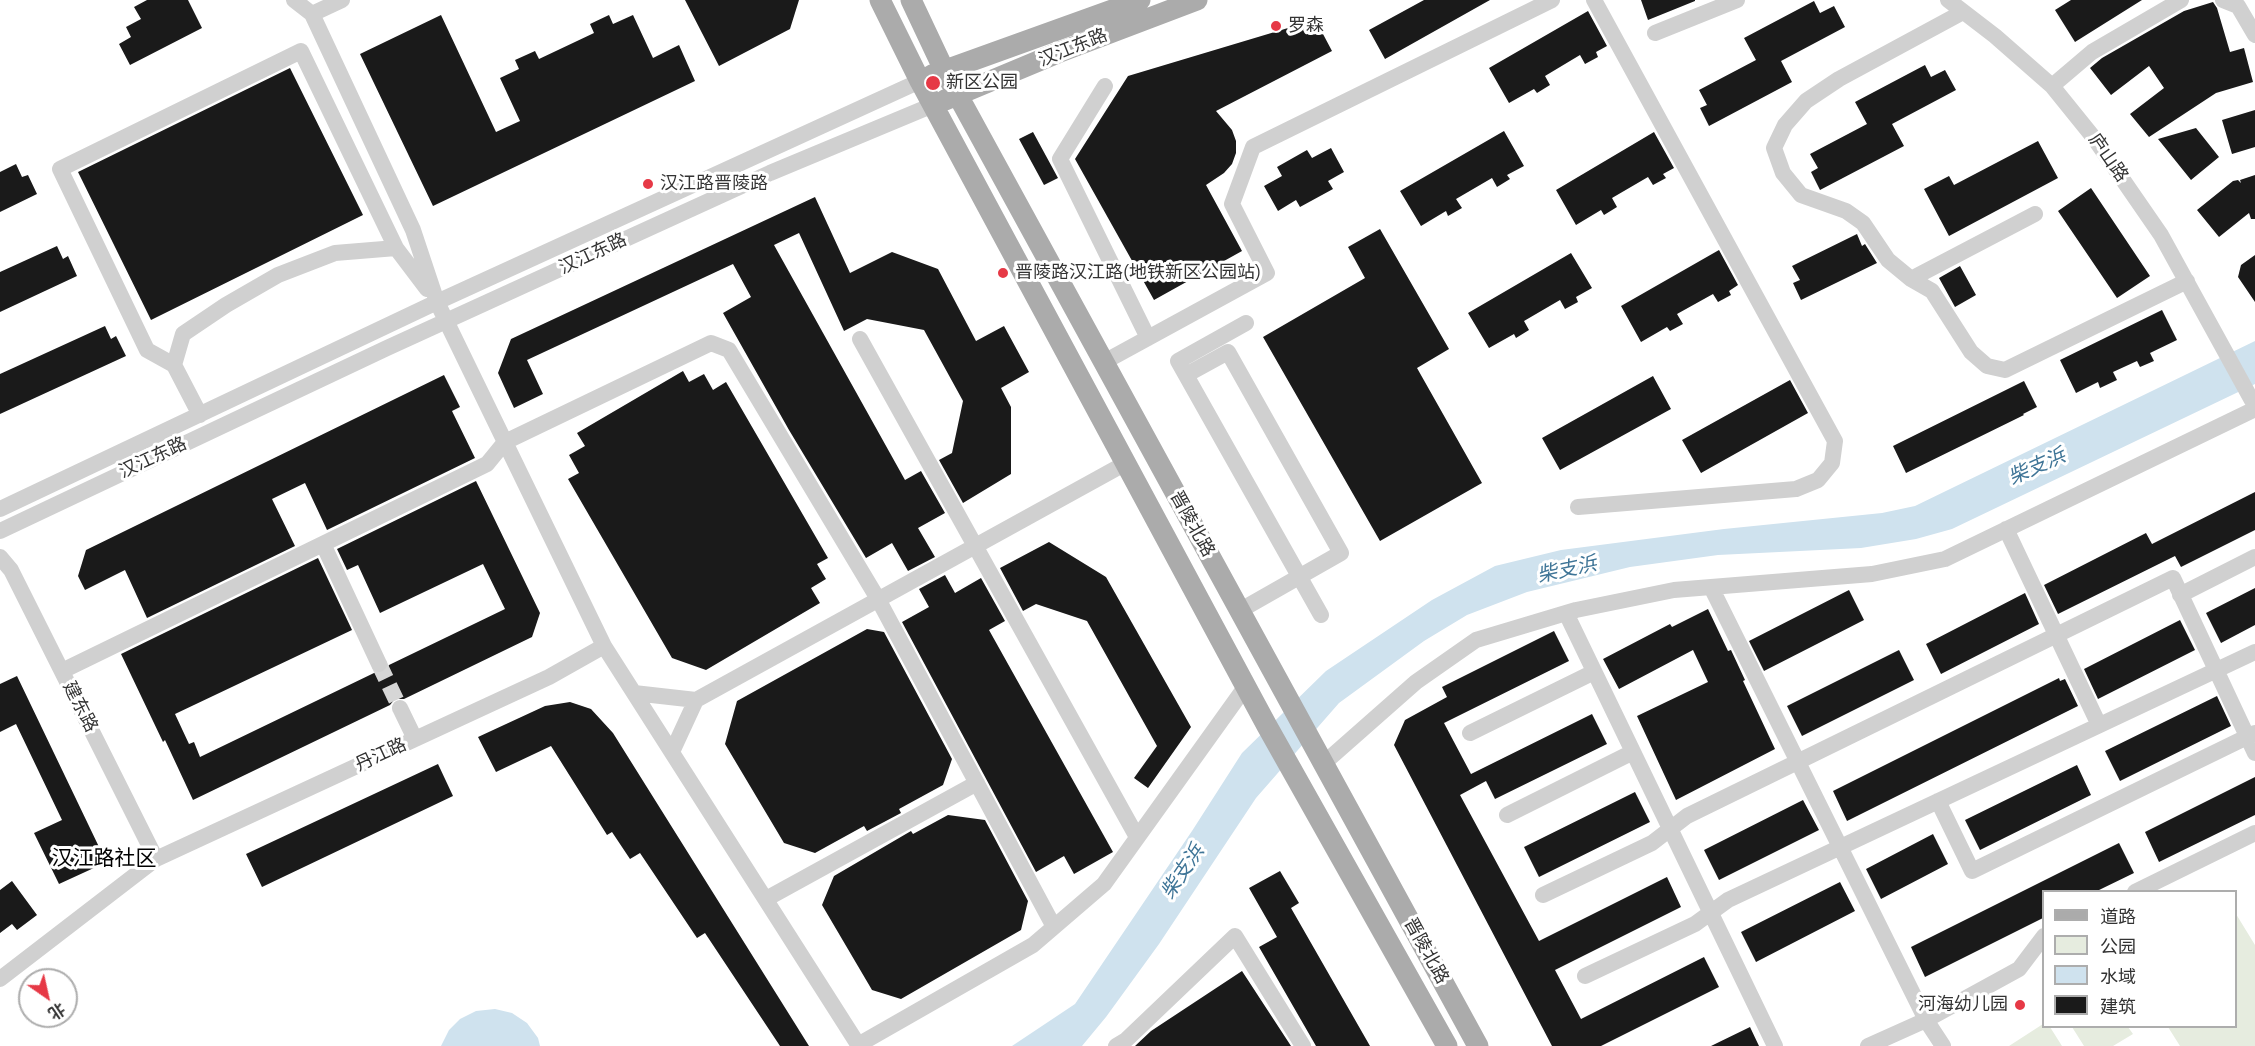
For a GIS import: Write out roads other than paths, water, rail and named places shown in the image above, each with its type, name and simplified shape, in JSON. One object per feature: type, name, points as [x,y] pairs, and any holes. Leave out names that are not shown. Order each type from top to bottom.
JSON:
[{"type":"main road","name":"晋陵北路","points":[[880,0],[920,81],[1267,726],[1447,1046]]},
{"type":"main road","name":"晋陵北路","points":[[911,0],[944,70],[1478,1046]]},
{"type":"main road","name":"汉江东路","points":[[920,81],[944,70],[1140,0]]},
{"type":"main road","name":"汉江东路","points":[[933,105],[1060,52],[1197,0]]},
{"type":"street","points":[[294,0],[312,14],[413,230],[437,302],[604,646],[859,1045],[1033,945],[1104,884],[1246,686]]},
{"type":"street","points":[[312,14],[342,0]]},
{"type":"street","points":[[1104,362],[1267,273],[1232,204],[1253,147],[1552,0]]},
{"type":"street","points":[[1578,507],[1796,489],[1818,480],[1832,463],[1835,441],[1594,0]]},
{"type":"street","points":[[1655,33],[1737,0]]},
{"type":"street","name":"庐山路","points":[[1948,0],[1995,36],[2052,86],[2094,138],[2162,235],[2254,405]]},
{"type":"street","points":[[2052,86],[2092,52],[2181,0]]},
{"type":"street","points":[[2223,0],[2238,6],[2255,35]]},
{"type":"street","points":[[1963,12],[1839,79],[1806,101],[1785,125],[1774,148],[1783,173],[1801,195],[1846,211],[1863,224],[1888,260],[1911,279],[1932,291],[1971,352],[1987,366],[2005,370],[2187,281]]},
{"type":"street","points":[[200,415],[174,365],[147,350],[60,169],[301,51],[396,248],[437,302]]},
{"type":"street","name":"汉江东路","points":[[0,509],[437,302],[920,81]]},
{"type":"street","points":[[1105,86],[1059,159],[1148,338]]},
{"type":"street","name":"汉江东路","points":[[0,531],[446,321],[770,173],[933,105]]},
{"type":"street","points":[[1911,279],[2035,214]]},
{"type":"street","points":[[174,365],[183,334],[278,274],[335,253],[396,248]]},
{"type":"street","points":[[1246,323],[1178,361],[1321,615]]},
{"type":"street","points":[[860,339],[1137,837]]},
{"type":"street","points":[[62,671],[487,464],[505,441],[711,343],[729,350],[878,599],[1054,927]]},
{"type":"street","points":[[1186,375],[1228,352],[1341,553],[1239,610]]},
{"type":"street","points":[[1323,764],[1416,682],[1476,640],[1566,613],[1674,590],[1872,574],[1946,559],[2254,405]]},
{"type":"street","points":[[634,693],[696,700],[1126,463]]},
{"type":"street","points":[[2006,529],[2099,725]]},
{"type":"street","points":[[323,544],[379,664]]},
{"type":"street","name":"建东路","points":[[0,557],[11,570],[156,859]]},
{"type":"street","points":[[2180,594],[2255,557]]},
{"type":"street","points":[[1543,896],[1652,843],[1688,816],[2173,578],[2216,670],[2251,735],[2255,753]]},
{"type":"street","points":[[1711,587],[1926,1020],[1943,1046]]},
{"type":"street","points":[[1566,613],[1776,1046]]},
{"type":"street","name":"丹江路","points":[[0,979],[156,859],[549,677],[604,646]]},
{"type":"street","points":[[1585,976],[1695,924],[1728,900],[2255,652]]},
{"type":"street","points":[[1470,733],[1594,672]]},
{"type":"street","points":[[672,752],[696,700]]},
{"type":"street","points":[[400,708],[415,740]]},
{"type":"street","points":[[1938,801],[1972,871],[2251,735]]},
{"type":"street","points":[[1507,815],[1633,752]]},
{"type":"street","points":[[766,900],[977,783]]},
{"type":"street","points":[[2137,890],[2255,833]]},
{"type":"street","points":[[1124,1044],[1235,936],[1303,1046]]},
{"type":"street","points":[[1868,1046],[1926,1020],[2019,969],[2042,937]]},
{"type":"water","name":"柴支浜","points":[[2255,341],[2255,384],[1952,529],[1916,539],[1861,548],[1718,555],[1630,567],[1527,592],[1467,615],[1424,641],[1339,703],[1256,798],[1159,944],[1082,1046],[1012,1046],[1075,1004],[1242,753],[1326,671],[1432,600],[1495,566],[1561,550],[1724,529],[1882,513],[1915,506]]},
{"type":"water","points":[[495,1009],[512,1013],[527,1023],[538,1038],[540,1046],[441,1046],[449,1030],[460,1019],[476,1011]]},
{"type":"tunnel","points":[[379,664],[400,708]]},
{"type":"place","name":"罗森","points":[[1276,26]]},
{"type":"place","name":"新区公园","points":[[933,83]]},
{"type":"place","name":"汉江路晋陵路","points":[[648,184]]},
{"type":"place","name":"晋陵路汉江路(地铁新区公园站)","points":[[1003,273]]},
{"type":"place","name":"河海幼儿园","points":[[2020,1005]]},
{"type":"district","name":"汉江路社区","points":[[104,859]]}]
